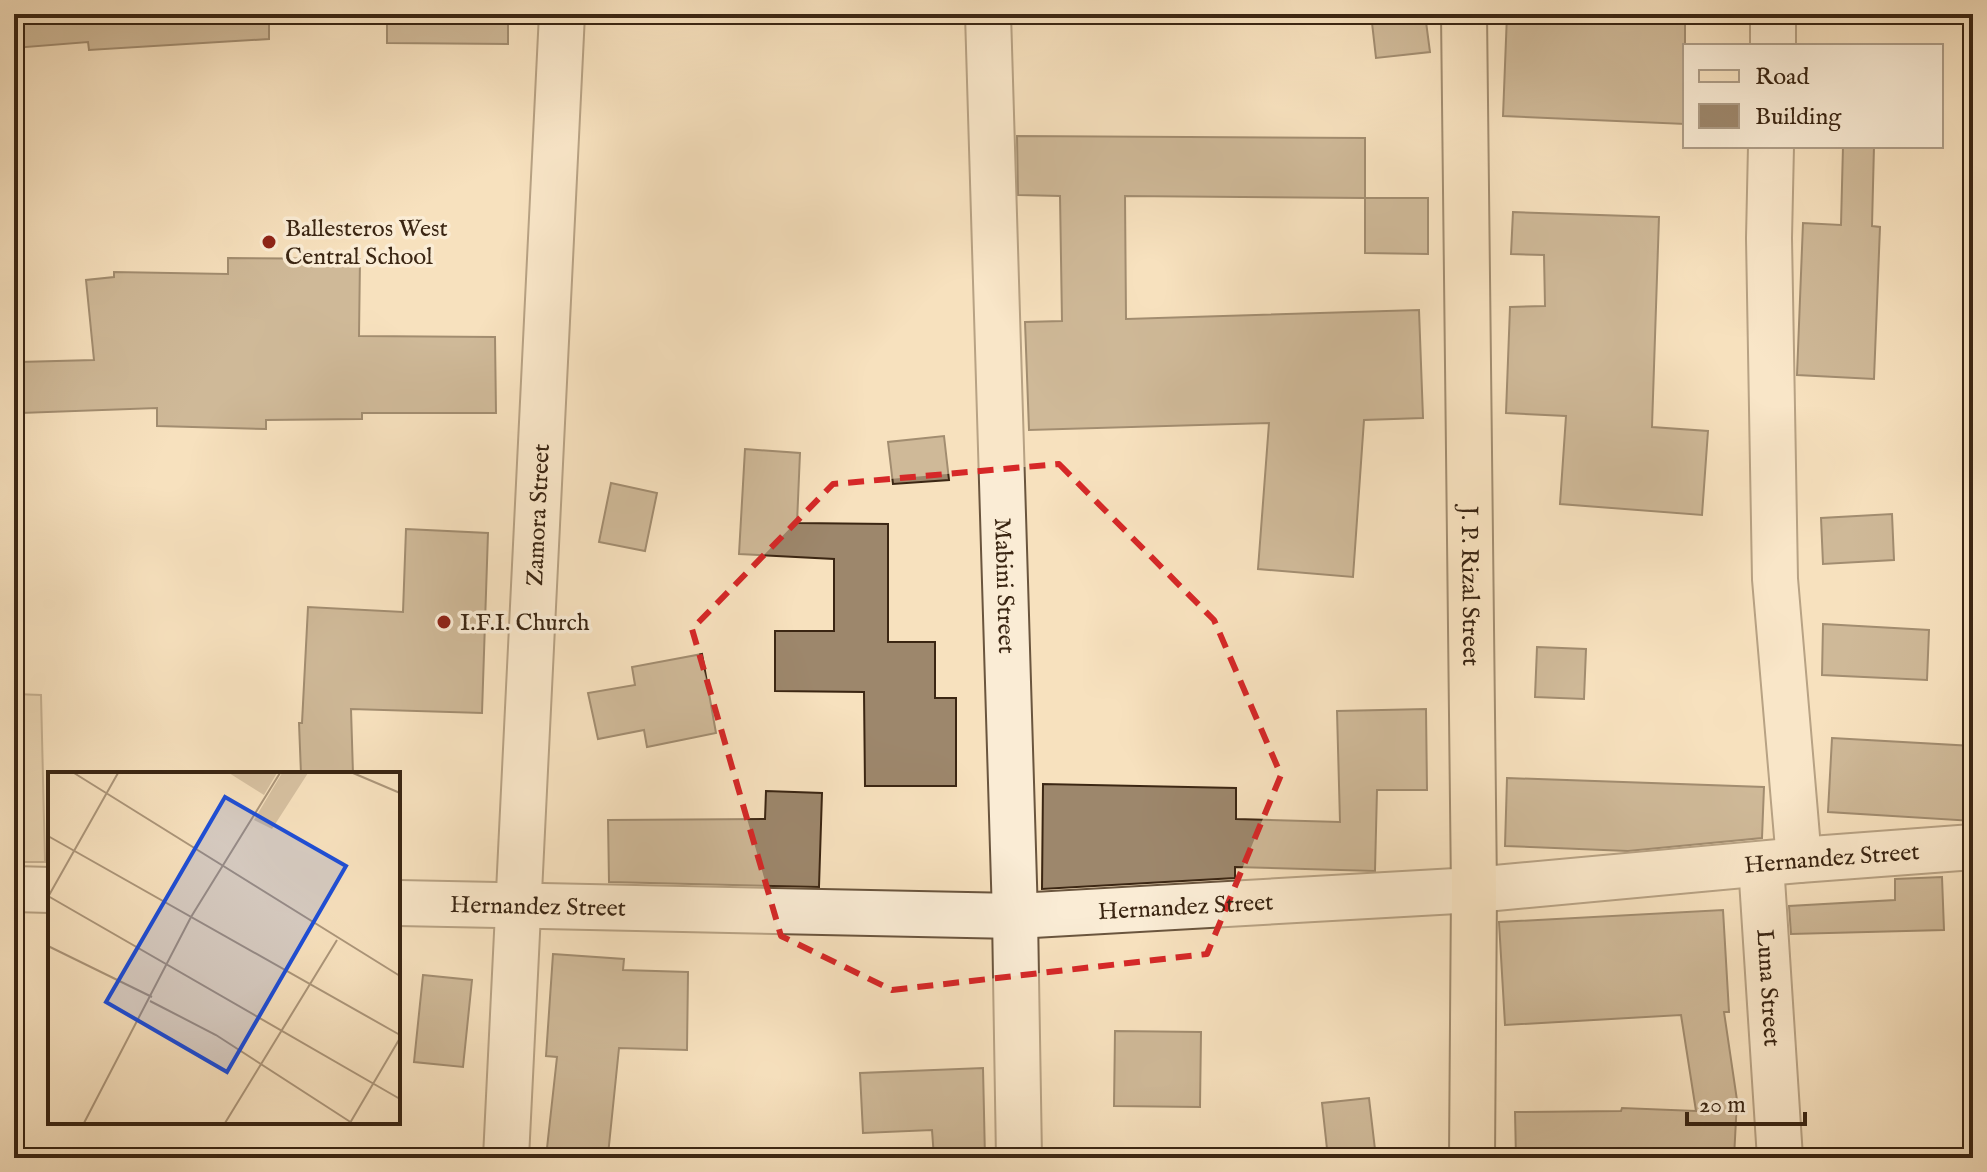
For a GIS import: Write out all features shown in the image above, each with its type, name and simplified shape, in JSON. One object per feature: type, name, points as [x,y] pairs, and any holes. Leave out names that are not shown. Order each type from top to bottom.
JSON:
[{"type":"main road","name":"J. P. Rizal Street","points":[[1464,14],[1474,890],[1472,1158]]},
{"type":"street","name":"Zamora Street","points":[[506,1158],[562,14]]},
{"type":"street","name":"Mabini Street","points":[[988,14],[1015,916],[1019,1158]]},
{"type":"street","points":[[1773,14],[1773,44]]},
{"type":"street","name":"Luna Street","points":[[1771,148],[1769,238],[1780,862],[1780,1158]]},
{"type":"street","name":"Hernandez Street","points":[[400,903],[1015,916],[1474,890],[1973,847]]},
{"type":"street","points":[[14,889],[48,890]]},
{"type":"highlighted area","points":[[1059,464],[1214,620],[1281,775],[1207,954],[892,990],[781,936],[692,629],[833,484]]},
{"type":"shaded area","points":[[14,694],[41,695],[45,862],[14,862]]},
{"type":"building","points":[[14,14],[269,14],[269,39],[89,50],[88,42],[14,48]]},
{"type":"building","points":[[387,14],[508,14],[508,44],[387,43]]},
{"type":"building","points":[[1371,14],[1425,14],[1430,52],[1376,58]]},
{"type":"building","points":[[1507,14],[1685,20],[1683,124],[1503,116]]},
{"type":"building","points":[[1017,136],[1365,138],[1365,198],[1125,196],[1126,319],[1419,310],[1423,418],[1364,420],[1353,577],[1258,569],[1269,423],[1029,430],[1025,322],[1062,321],[1060,196],[1018,195]]},
{"type":"building","points":[[1843,148],[1874,148],[1872,226],[1880,227],[1874,379],[1797,375],[1803,223],[1841,225]]},
{"type":"building","points":[[1365,198],[1428,198],[1428,254],[1365,253]]},
{"type":"building","points":[[1513,212],[1659,217],[1652,427],[1708,431],[1702,515],[1560,504],[1566,416],[1506,413],[1510,307],[1545,306],[1544,255],[1511,254]]},
{"type":"building","points":[[228,258],[360,259],[359,336],[495,337],[496,413],[362,413],[362,419],[266,420],[266,429],[157,426],[157,408],[21,413],[19,362],[94,360],[86,280],[114,277],[114,272],[228,274]]},
{"type":"building","points":[[944,436],[949,480],[893,484],[888,442]]},
{"type":"building","points":[[745,449],[800,453],[797,523],[888,524],[888,642],[935,642],[935,698],[956,698],[956,786],[865,786],[864,692],[775,691],[775,631],[834,631],[834,559],[739,554]]},
{"type":"building","points":[[611,483],[657,493],[645,551],[599,542]]},
{"type":"building","points":[[1892,514],[1894,560],[1823,564],[1821,518]]},
{"type":"building","points":[[406,529],[488,533],[482,713],[351,709],[353,772],[301,772],[299,723],[302,723],[308,607],[403,612]]},
{"type":"building","points":[[1823,624],[1929,630],[1927,680],[1822,675]]},
{"type":"building","points":[[1537,647],[1586,649],[1584,699],[1535,697]]},
{"type":"building","points":[[702,654],[716,733],[647,747],[644,730],[598,739],[588,693],[635,685],[632,667]]},
{"type":"building","points":[[1426,709],[1427,790],[1377,790],[1375,871],[1235,867],[1235,878],[1042,889],[1043,784],[1236,788],[1236,819],[1340,822],[1337,711]]},
{"type":"building","points":[[1832,738],[1973,746],[1973,821],[1828,812]]},
{"type":"building","points":[[1507,778],[1764,787],[1762,838],[1628,851],[1505,846]]},
{"type":"building","points":[[766,791],[822,793],[819,887],[609,882],[608,820],[765,819]]},
{"type":"building","points":[[1942,877],[1944,930],[1791,934],[1789,906],[1895,900],[1895,879]]},
{"type":"building","points":[[1723,910],[1729,1012],[1724,1012],[1737,1100],[1734,1158],[1516,1158],[1515,1112],[1621,1111],[1622,1108],[1696,1111],[1681,1015],[1505,1025],[1499,922]]},
{"type":"building","points":[[553,954],[624,959],[623,970],[688,972],[687,1050],[619,1048],[608,1155],[547,1148],[557,1057],[546,1056]]},
{"type":"building","points":[[423,975],[472,980],[463,1067],[414,1062]]},
{"type":"building","points":[[1115,1031],[1201,1032],[1200,1107],[1114,1106]]},
{"type":"building","points":[[983,1068],[985,1158],[934,1158],[932,1130],[863,1133],[860,1073]]},
{"type":"building","points":[[1369,1098],[1376,1158],[1328,1158],[1322,1103]]},
{"type":"place","name":"Ballesteros West Central School","points":[[269,242]]},
{"type":"place","name":"I.F.I. Church","points":[[444,622]]}]
